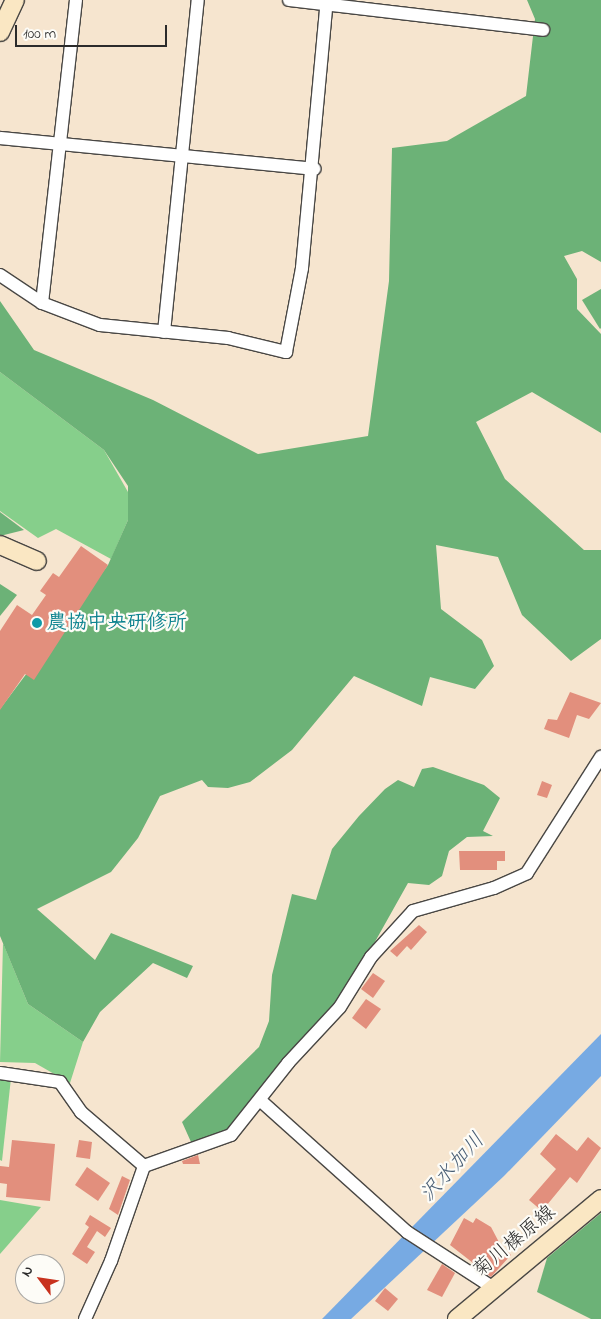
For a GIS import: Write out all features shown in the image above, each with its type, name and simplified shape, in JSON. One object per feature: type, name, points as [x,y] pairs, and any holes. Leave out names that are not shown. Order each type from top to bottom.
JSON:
[{"type":"main road","points":[[0,32],[15,0]]},
{"type":"main road","points":[[0,545],[37,561]]},
{"type":"main road","name":"菊川榛原線","points":[[457,1319],[492,1287],[601,1199]]},
{"type":"street","points":[[42,303],[76,0]]},
{"type":"street","points":[[164,332],[198,0]]},
{"type":"street","points":[[289,0],[327,2],[543,30]]},
{"type":"street","points":[[0,275],[42,303],[100,326],[246,341],[286,352],[294,329],[314,169],[327,2]]},
{"type":"street","points":[[0,138],[314,169]]},
{"type":"street","points":[[144,1166],[232,1136],[261,1101],[288,1063],[340,1006],[371,957],[413,910],[494,888],[535,866],[601,756]]},
{"type":"street","points":[[0,1073],[60,1082],[81,1112],[144,1166]]},
{"type":"street","points":[[261,1101],[424,1245],[492,1287]]},
{"type":"street","points":[[84,1319],[112,1261],[144,1166]]},
{"type":"green space","points":[[527,0],[601,0],[601,262],[582,251],[564,256],[577,279],[577,309],[601,334],[601,433],[532,392],[476,422],[505,479],[584,550],[601,550],[601,639],[571,661],[522,615],[498,557],[436,545],[441,609],[482,640],[494,666],[475,689],[430,677],[422,706],[354,676],[292,750],[250,782],[228,788],[208,787],[202,780],[160,796],[138,838],[111,872],[37,909],[95,960],[111,933],[193,966],[187,978],[153,963],[100,1012],[83,1042],[28,1004],[0,936],[0,709],[108,565],[128,520],[128,486],[104,450],[0,372],[0,301],[34,350],[153,400],[258,454],[368,436],[389,281],[392,148],[447,141],[526,96],[535,19]]},
{"type":"green space","points":[[601,289],[601,328],[600,329],[582,300]]},
{"type":"green space","points":[[0,372],[104,450],[128,492],[128,520],[111,559],[56,529],[38,538],[0,511]]},
{"type":"green space","points":[[0,512],[24,530],[0,536]]},
{"type":"green space","points":[[0,584],[17,595],[0,616]]},
{"type":"green space","points":[[433,767],[484,785],[500,798],[483,831],[493,836],[467,837],[449,851],[442,876],[429,885],[408,883],[349,988],[297,1045],[235,1131],[191,1142],[182,1122],[259,1047],[269,1021],[272,975],[292,894],[316,900],[332,849],[359,816],[385,789],[398,780],[414,787],[422,769]]},
{"type":"green space","points":[[3,943],[28,1004],[83,1042],[70,1083],[35,1063],[0,1062]]},
{"type":"green space","points":[[0,1078],[11,1078],[2,1161],[0,1160]]},
{"type":"green space","points":[[0,1200],[41,1207],[0,1254]]},
{"type":"green space","points":[[601,1213],[601,1319],[591,1319],[537,1292],[547,1258]]},
{"type":"water","points":[[601,1034],[601,1076],[504,1176],[351,1319],[322,1319]]},
{"type":"building","name":"農協中央研修所","points":[[81,546],[108,565],[34,680],[25,674],[0,710],[0,631],[17,605],[32,615],[46,595],[40,591],[53,573],[59,577]]},
{"type":"building","points":[[570,692],[601,703],[589,719],[577,715],[569,738],[544,729],[548,719],[557,720]]},
{"type":"building","points":[[542,781],[552,785],[547,798],[537,795]]},
{"type":"building","points":[[459,851],[505,851],[505,861],[497,861],[497,870],[460,870]]},
{"type":"building","points":[[419,925],[427,932],[411,950],[407,946],[397,957],[390,951]]},
{"type":"building","points":[[373,973],[385,981],[373,998],[361,989]]},
{"type":"building","points":[[366,999],[381,1009],[366,1029],[352,1018]]},
{"type":"building","points":[[556,1134],[577,1151],[588,1137],[601,1148],[577,1183],[570,1177],[542,1211],[529,1200],[556,1169],[540,1154]]},
{"type":"building","points":[[12,1140],[55,1144],[50,1201],[6,1197],[7,1184],[0,1183],[0,1166],[9,1167]]},
{"type":"building","points":[[79,1140],[92,1142],[90,1159],[76,1157]]},
{"type":"building","points":[[198,1155],[200,1164],[183,1164],[182,1161]]},
{"type":"building","points":[[87,1167],[110,1183],[98,1201],[75,1185]]},
{"type":"building","points":[[122,1176],[130,1180],[118,1215],[109,1209]]},
{"type":"building","points":[[90,1215],[111,1228],[105,1237],[97,1231],[87,1247],[95,1252],[87,1264],[72,1254],[89,1227],[85,1224]]},
{"type":"building","points":[[464,1218],[473,1223],[476,1218],[491,1227],[501,1246],[511,1255],[491,1277],[450,1245]]},
{"type":"building","points":[[442,1264],[455,1273],[442,1297],[427,1290]]},
{"type":"building","points":[[385,1288],[398,1299],[388,1311],[375,1301]]},
{"type":"place","name":"農協中央研修所","points":[[37,623]]},
{"type":"water label","name":"沢水加川","points":[[453,1168]]}]
